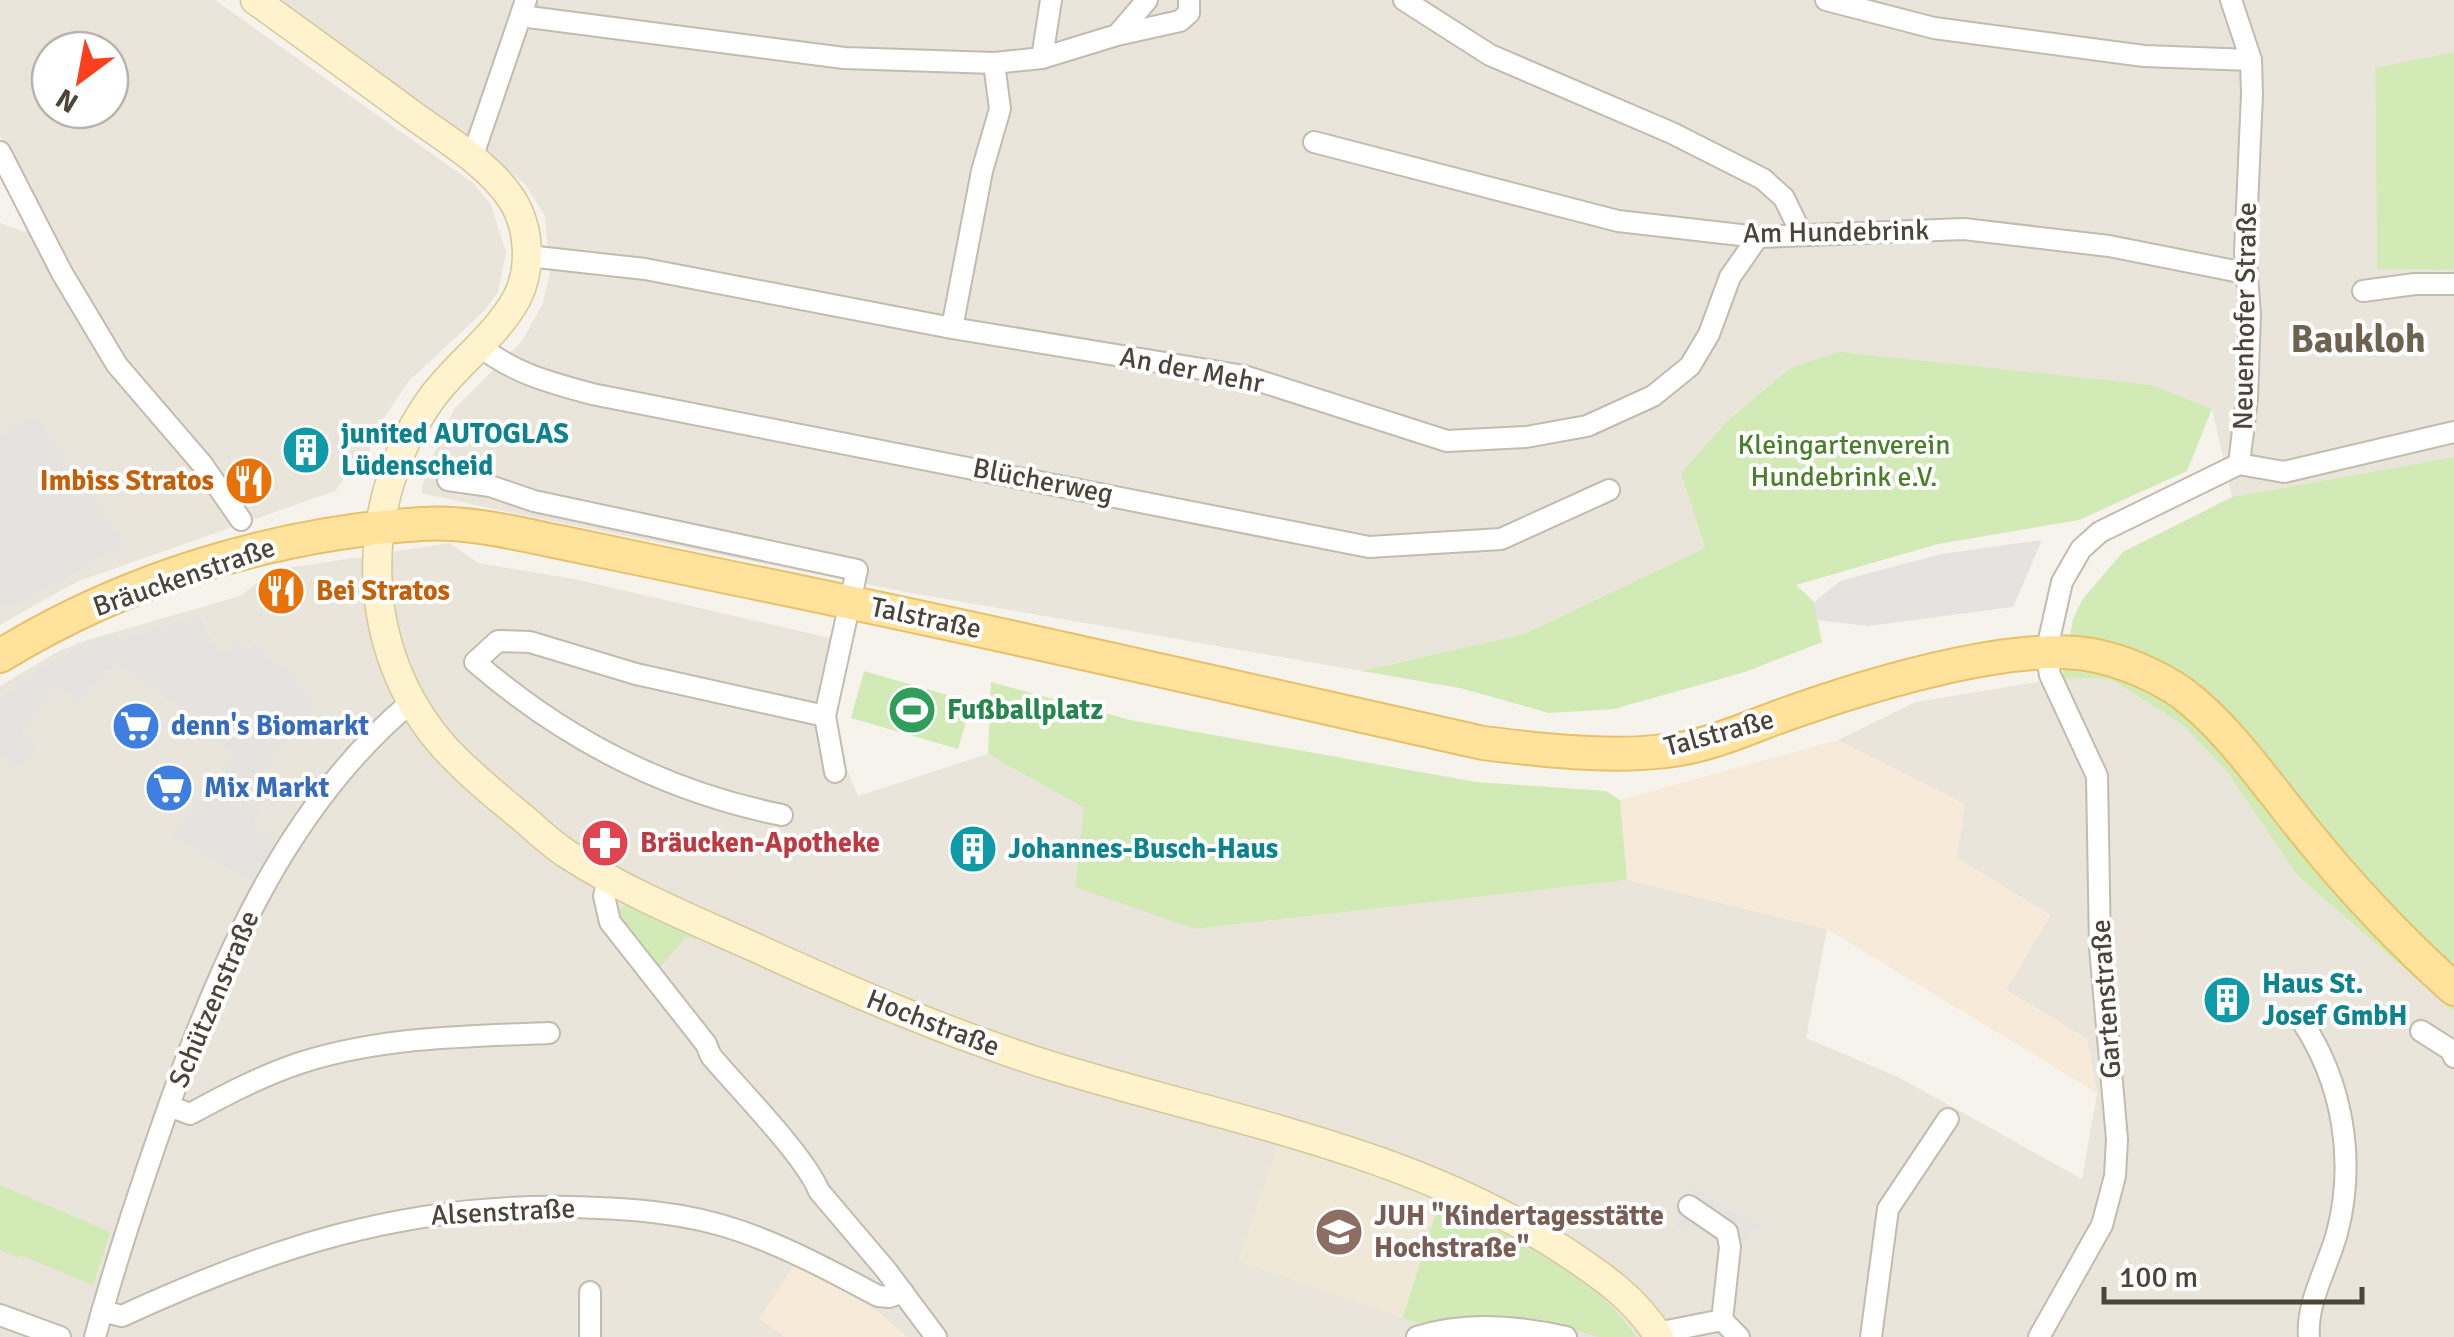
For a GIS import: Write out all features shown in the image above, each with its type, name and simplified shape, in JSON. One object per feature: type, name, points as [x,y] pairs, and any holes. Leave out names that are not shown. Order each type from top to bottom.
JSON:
[{"type":"main road","points":[[255,0],[472,158],[510,197],[520,217],[528,256]]},
{"type":"main road","name":"Hochstraße","points":[[528,256],[518,295],[479,346],[450,375],[418,420],[391,482],[378,528],[379,605],[387,646],[410,703],[446,749],[564,852],[608,877],[922,1022],[1052,1066],[1221,1111],[1365,1156],[1432,1182],[1505,1216],[1585,1264],[1631,1300],[1658,1335]]},
{"type":"main road","name":"Talstraße","points":[[378,528],[445,524],[516,533],[852,602],[1483,743],[1534,749],[1665,752],[1727,737],[1882,684],[1996,657],[2090,654],[2133,667],[2184,695],[2252,768],[2351,888],[2454,989]]},
{"type":"main road","name":"Bräuckenstraße","points":[[2,650],[88,610],[220,558],[278,543],[378,528]]},
{"type":"street","points":[[1042,58],[1051,0]]},
{"type":"street","points":[[1117,35],[1147,0]]},
{"type":"street","points":[[472,158],[523,8],[844,58],[994,63],[1042,58],[1117,35],[1180,22],[1188,12],[1189,0]]},
{"type":"street","points":[[1404,0],[1490,55],[1672,133],[1763,179],[1784,198],[1802,235]]},
{"type":"street","points":[[1826,0],[1934,28],[2144,56],[2251,60]]},
{"type":"street","name":"Neuenhofer Straße","points":[[2046,653],[2062,582],[2090,540],[2113,524],[2240,464],[2250,314],[2245,274],[2251,60],[2232,0]]},
{"type":"street","points":[[952,328],[982,172],[1000,109],[994,63]]},
{"type":"street","name":"Am Hundebrink","points":[[1314,142],[1618,221],[1758,237],[1964,229],[2092,243],[2245,274]]},
{"type":"street","points":[[0,152],[62,273],[116,365],[202,464],[241,520]]},
{"type":"street","points":[[0,200],[28,206]]},
{"type":"street","name":"An der Mehr","points":[[528,256],[644,269],[952,328],[1244,376],[1447,441],[1526,437],[1588,426],[1653,396],[1690,366],[1709,334],[1730,276],[1758,237]]},
{"type":"street","points":[[2363,292],[2415,284],[2454,284]]},
{"type":"street","name":"Blücherweg","points":[[479,346],[522,373],[592,394],[1368,547],[1501,539],[1608,490]]},
{"type":"street","points":[[2240,464],[2284,472],[2454,432]]},
{"type":"street","name":"Talstraße","points":[[448,480],[490,486],[534,501],[857,570],[852,602]]},
{"type":"street","points":[[835,772],[826,716],[852,602]]},
{"type":"street","points":[[782,815],[742,807],[631,766],[548,720],[476,662],[498,641],[530,642],[636,674],[826,716]]},
{"type":"street","name":"Gartenstraße","points":[[2039,1337],[2102,1225],[2115,1176],[2116,1139],[2103,1004],[2097,776],[2050,675],[2046,653]]},
{"type":"street","name":"Schützenstraße","points":[[95,1337],[144,1176],[215,981],[261,889],[319,802],[352,760],[410,703]]},
{"type":"street","points":[[608,877],[604,896],[610,922],[706,1044],[711,1056],[936,1337]]},
{"type":"street","points":[[2300,1020],[2316,1042],[2338,1100],[2346,1152],[2346,1182],[2338,1231],[2315,1298],[2309,1337]]},
{"type":"street","points":[[2421,1031],[2454,1056]]},
{"type":"street","points":[[169,1106],[190,1114],[256,1080],[304,1062],[358,1049],[433,1038],[549,1033]]},
{"type":"street","points":[[1871,1337],[1888,1209],[1948,1119]]},
{"type":"street","name":"Alsenstraße","points":[[102,1311],[122,1316],[260,1257],[366,1227],[455,1211],[554,1206],[653,1212],[737,1230],[800,1255],[878,1296],[903,1292]]},
{"type":"street","points":[[1689,1206],[1726,1232],[1730,1247],[1722,1320]]},
{"type":"street","points":[[590,1292],[590,1337]]},
{"type":"street","points":[[0,1315],[60,1337]]},
{"type":"street","points":[[1658,1335],[1722,1320]]},
{"type":"street","points":[[1722,1320],[1739,1337]]},
{"type":"street","points":[[1417,1337],[1502,1327],[1566,1337]]},
{"type":"shaded area","points":[[0,0],[215,0],[473,183],[491,205],[506,252],[498,292],[485,310],[408,382],[379,426],[371,443],[368,473],[354,464],[335,491],[76,582],[0,625],[0,223],[25,232],[34,203],[0,136]]},
{"type":"shaded area","points":[[276,0],[2454,0],[2454,52],[2375,69],[2377,268],[2454,270],[2454,457],[2232,497],[2212,409],[2152,385],[1839,353],[1790,368],[1726,422],[1681,473],[1705,548],[1524,634],[1362,671],[906,592],[517,514],[421,493],[426,472],[454,409],[522,341],[543,303],[550,273],[545,216],[525,184]]},
{"type":"shaded area","points":[[34,414],[126,544],[12,608],[0,604],[0,436]]},
{"type":"shaded area","points":[[2042,540],[2013,607],[1868,626],[1817,620],[1814,602],[1840,581],[1941,554]]},
{"type":"shaded area","points":[[450,543],[478,563],[579,580],[839,640],[827,723],[858,796],[988,754],[1084,808],[1195,929],[1627,880],[1827,929],[1806,1038],[1900,1078],[2082,1179],[2097,1093],[2087,1039],[2006,990],[2050,915],[1957,858],[1964,804],[1838,740],[1916,702],[2062,678],[2111,679],[2183,725],[2228,773],[2297,875],[2454,1012],[2454,1337],[0,1337],[0,686],[55,653],[84,641],[240,596],[262,579],[270,588],[284,583],[275,570]]},
{"type":"shaded area","points":[[199,615],[212,643],[223,654],[239,641],[247,652],[258,643],[274,664],[283,664],[316,706],[250,787],[254,791],[246,802],[259,810],[253,825],[278,842],[252,881],[172,838],[200,797],[210,804],[229,777],[220,769],[231,753],[217,742],[212,743],[175,704],[126,669],[104,671],[81,704],[55,686],[21,734],[38,746],[15,772],[0,754],[0,699],[37,670],[85,642],[116,633],[122,651],[119,639]]},
{"type":"shaded area","points":[[1838,740],[1965,805],[1957,858],[2050,916],[2006,991],[2087,1039],[2097,1093],[1827,929],[1627,880],[1620,800]]},
{"type":"shaded area","name":"JUH \"Kindertagesstätte Hochstraße\"","points":[[1278,1144],[1360,1170],[1439,1203],[1403,1318],[1238,1261]]},
{"type":"shaded area","points":[[1689,1185],[1767,1229],[1752,1232],[1751,1239],[1725,1249],[1695,1224],[1681,1231],[1676,1222],[1689,1205],[1683,1192],[1689,1191]]},
{"type":"shaded area","points":[[796,1262],[880,1313],[907,1337],[785,1337],[759,1319]]},
{"type":"green space","points":[[2454,52],[2454,270],[2377,269],[2375,68]]},
{"type":"green space","name":"Kleingartenverein Hundebrink e.V.","points":[[1839,352],[2152,385],[2212,409],[2187,471],[2079,520],[1938,544],[1796,585],[1814,602],[1822,642],[1745,672],[1614,709],[1549,713],[1460,688],[1362,671],[1524,634],[1705,548],[1681,473],[1726,422],[1790,368]]},
{"type":"green space","points":[[2454,457],[2454,1012],[2297,875],[2228,773],[2183,725],[2111,679],[2062,678],[2073,619],[2082,600],[2123,552],[2232,497]]},
{"type":"green space","name":"Fußballplatz","points":[[864,671],[972,702],[958,749],[851,718]]},
{"type":"green space","points":[[991,682],[1130,720],[1476,782],[1606,791],[1620,800],[1627,880],[1195,929],[1075,887],[1084,808],[988,754]]},
{"type":"green space","points":[[632,903],[697,939],[686,937],[660,967],[617,910]]},
{"type":"green space","points":[[0,1185],[110,1232],[93,1285],[0,1250]]},
{"type":"green space","points":[[1439,1203],[1520,1242],[1572,1273],[1617,1313],[1636,1337],[1598,1337],[1549,1321],[1520,1317],[1468,1317],[1421,1324],[1403,1318]]},
{"type":"place","name":"junited AUTOGLAS Lüdenscheid","points":[[306,450]]},
{"type":"place","name":"Imbiss Stratos","points":[[249,481]]},
{"type":"place","name":"Bei Stratos","points":[[281,591]]},
{"type":"place","name":"Fußballplatz","points":[[912,710]]},
{"type":"place","name":"denn's Biomarkt","points":[[136,726]]},
{"type":"place","name":"Mix Markt","points":[[169,788]]},
{"type":"place","name":"Bräucken-Apotheke","points":[[605,843]]},
{"type":"place","name":"Johannes-Busch-Haus","points":[[973,849]]},
{"type":"place","name":"Haus St. Josef GmbH","points":[[2227,1000]]},
{"type":"place","name":"JUH \"Kindertagesstätte Hochstraße\"","points":[[1339,1232]]},
{"type":"district","name":"Baukloh","points":[[2358,339]]}]
